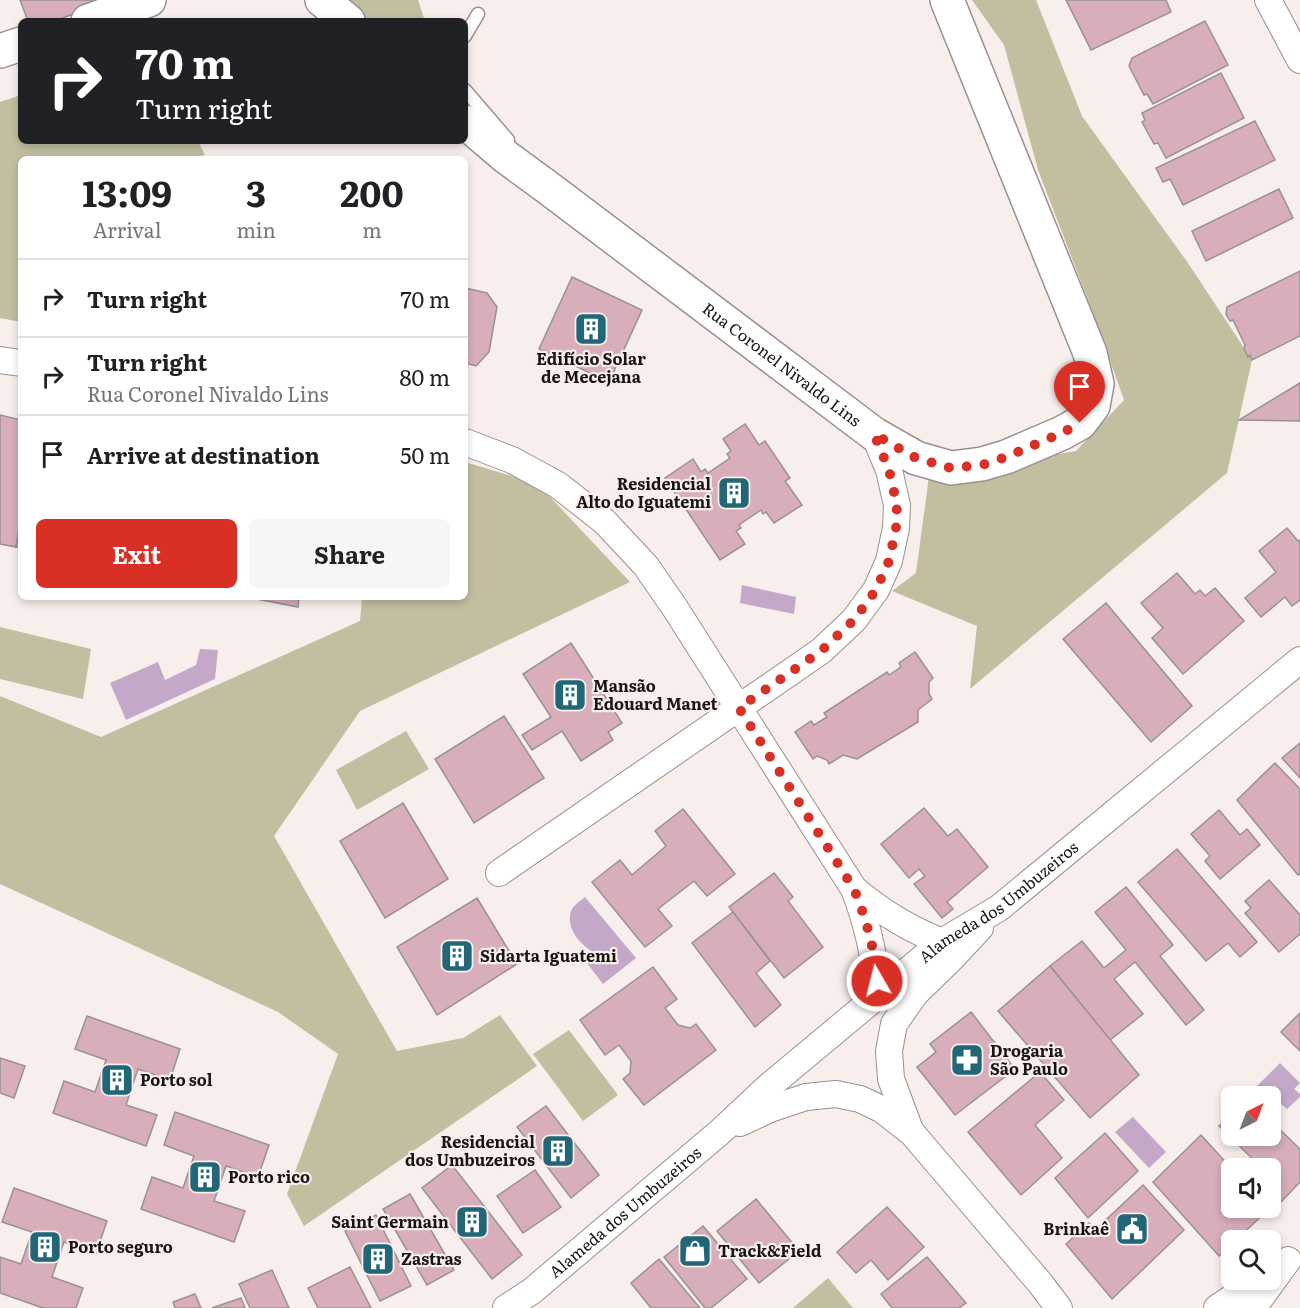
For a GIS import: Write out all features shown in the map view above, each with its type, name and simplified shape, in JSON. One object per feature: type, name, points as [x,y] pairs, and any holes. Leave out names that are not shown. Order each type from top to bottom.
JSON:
[{"type":"street","points":[[97,18],[149,0]]},
{"type":"street","points":[[322,0],[344,18]]},
{"type":"street","name":"Rua Coronel Nivaldo Lins","points":[[468,125],[506,157],[874,434],[916,458],[951,468],[982,465],[1062,433],[1080,423],[1093,406],[1097,384],[1090,353],[947,0]]},
{"type":"street","points":[[1268,0],[1297,50]]},
{"type":"street","points":[[0,51],[18,45]]},
{"type":"street","points":[[0,360],[18,363]]},
{"type":"street","points":[[498,873],[821,651],[854,620],[876,590],[889,561],[896,528],[897,505],[889,470],[874,434]]},
{"type":"street","points":[[468,443],[512,460],[558,485],[605,522],[646,566],[854,889],[871,941],[878,995]]},
{"type":"street","name":"Alameda dos Umbuzeiros","points":[[506,1308],[532,1291],[720,1132],[768,1087],[942,942],[999,908],[1300,660]]},
{"type":"street","points":[[854,889],[895,920],[942,942]]},
{"type":"street","points":[[912,1133],[891,1080],[889,1051],[894,1024],[915,994],[999,908]]},
{"type":"street","points":[[720,1132],[770,1109],[806,1097],[836,1094],[860,1099],[881,1109],[912,1133],[1059,1308]]},
{"type":"street","points":[[1253,1308],[1286,1260]]},
{"type":"street","points":[[1040,1283],[1073,1308]]},
{"type":"street","points":[[1217,1308],[1244,1290]]},
{"type":"lane","points":[[468,31],[478,14]]},
{"type":"lane","points":[[468,94],[547,187]]},
{"type":"shaded area","points":[[339,0],[418,0],[424,18],[360,18]]},
{"type":"shaded area","points":[[972,0],[1036,0],[1082,116],[1188,263],[1252,360],[1227,473],[970,689],[977,626],[892,591],[916,573],[929,476],[1076,451],[1124,400],[1038,170],[1004,45]]},
{"type":"shaded area","points":[[18,96],[18,144],[200,144],[205,155],[18,156],[18,321],[0,318],[0,102]]},
{"type":"shaded area","points":[[468,463],[538,484],[630,582],[360,711],[274,836],[397,1051],[463,1038],[500,1015],[537,1066],[304,1226],[287,1194],[338,1054],[278,1012],[0,884],[0,696],[101,737],[360,621],[362,600],[468,600]]},
{"type":"shaded area","points":[[742,585],[796,597],[794,614],[740,603]]},
{"type":"shaded area","points":[[0,627],[91,649],[83,699],[0,679]]},
{"type":"shaded area","points":[[200,649],[218,650],[215,679],[126,720],[110,683],[158,662],[165,680],[196,665]]},
{"type":"shaded area","points":[[406,731],[429,769],[357,810],[336,770]]},
{"type":"shaded area","points":[[585,897],[636,958],[603,984],[587,963],[590,950],[577,938],[570,923],[572,909]]},
{"type":"shaded area","points":[[569,1030],[618,1095],[583,1121],[533,1054]]},
{"type":"shaded area","points":[[1280,1063],[1300,1083],[1294,1089],[1300,1097],[1287,1109],[1281,1104],[1281,1086],[1257,1086]]},
{"type":"shaded area","points":[[1133,1117],[1166,1152],[1149,1168],[1115,1132]]},
{"type":"shaded area","points":[[828,1278],[853,1308],[793,1308]]},
{"type":"building","points":[[20,0],[110,0],[63,18],[27,18]]},
{"type":"building","points":[[1066,0],[1166,0],[1171,12],[1091,50]]},
{"type":"building","points":[[1205,21],[1228,65],[1153,104],[1147,94],[1144,95],[1129,66],[1132,58]]},
{"type":"building","points":[[1221,73],[1244,118],[1166,158],[1158,143],[1154,144],[1142,122],[1145,120],[1142,113]]},
{"type":"building","points":[[1255,121],[1275,160],[1183,205],[1170,179],[1163,182],[1156,168]]},
{"type":"building","points":[[1279,189],[1293,218],[1206,261],[1192,231]]},
{"type":"building","points":[[1300,271],[1300,336],[1252,360],[1244,349],[1245,345],[1233,320],[1230,321],[1226,314],[1227,307]]},
{"type":"building","name":"Edifício Solar de Mecejana","points":[[572,277],[642,310],[609,382],[539,349]]},
{"type":"building","points":[[468,289],[487,293],[497,307],[489,352],[476,366],[468,364]]},
{"type":"building","points":[[1300,383],[1300,421],[1239,420]]},
{"type":"building","points":[[0,415],[18,419],[18,536],[16,547],[0,544]]},
{"type":"building","name":"Residencial Alto do Iguatemi","points":[[745,424],[759,445],[765,441],[790,478],[785,481],[802,505],[774,523],[766,512],[763,514],[761,510],[739,525],[741,528],[736,531],[745,544],[720,560],[665,478],[693,459],[701,472],[705,469],[708,473],[730,458],[727,454],[731,451],[723,439]]},
{"type":"building","points":[[1287,528],[1298,541],[1300,540],[1300,600],[1292,606],[1285,597],[1261,617],[1245,598],[1276,572],[1259,551]]},
{"type":"building","points":[[1177,573],[1195,594],[1200,590],[1205,596],[1215,588],[1244,621],[1183,674],[1152,638],[1163,628],[1141,603]]},
{"type":"building","points":[[262,600],[299,600],[298,607]]},
{"type":"building","points":[[1106,603],[1192,706],[1151,742],[1063,639]]},
{"type":"building","name":"Mansão Edouard Manet","points":[[571,643],[622,723],[608,732],[613,740],[581,761],[562,731],[532,750],[522,735],[551,717],[523,674]]},
{"type":"building","points":[[915,652],[933,678],[929,682],[929,694],[932,699],[918,710],[918,722],[857,759],[843,755],[829,764],[827,760],[817,756],[813,759],[795,732],[811,721],[814,725],[827,717],[824,713],[887,672],[889,675],[901,667],[899,663]]},
{"type":"building","points":[[504,716],[544,778],[474,823],[435,759]]},
{"type":"building","points":[[1300,743],[1300,778],[1282,758]]},
{"type":"building","points":[[1275,763],[1300,789],[1300,874],[1298,875],[1237,800]]},
{"type":"building","points":[[403,803],[448,879],[385,918],[340,841]]},
{"type":"building","points":[[924,808],[948,836],[957,829],[988,867],[947,902],[953,909],[942,918],[914,884],[925,876],[919,869],[909,878],[881,844]]},
{"type":"building","points":[[683,809],[735,874],[707,896],[694,881],[658,909],[672,926],[645,947],[592,882],[620,860],[632,875],[666,846],[655,831]]},
{"type":"building","points":[[1219,810],[1240,835],[1247,829],[1260,845],[1220,879],[1205,861],[1210,856],[1191,834]]},
{"type":"building","points":[[1177,849],[1257,942],[1240,957],[1228,943],[1206,961],[1138,882]]},
{"type":"building","points":[[774,873],[793,897],[788,901],[823,947],[784,978],[729,907]]},
{"type":"building","points":[[1269,880],[1300,915],[1300,934],[1279,952],[1245,913],[1251,908],[1245,901]]},
{"type":"building","points":[[1126,887],[1173,945],[1160,956],[1204,1010],[1186,1025],[1135,962],[1114,979],[1143,1014],[1110,1040],[1050,966],[1082,941],[1104,968],[1126,950],[1095,912]]},
{"type":"building","name":"Sidarta Iguatemi","points":[[477,898],[517,964],[437,1015],[397,947]]},
{"type":"building","points":[[733,912],[770,961],[756,973],[781,1005],[755,1027],[692,943]]},
{"type":"building","points":[[1050,966],[1139,1075],[1090,1118],[998,1011]]},
{"type":"building","points":[[653,967],[677,999],[665,1008],[678,1025],[690,1028],[696,1024],[716,1050],[644,1105],[623,1079],[630,1073],[631,1061],[619,1045],[605,1055],[580,1020]]},
{"type":"building","name":"Drogaria São Paulo","points":[[971,1012],[1015,1069],[955,1115],[917,1067],[936,1052],[930,1044]]},
{"type":"building","points":[[1300,1013],[1300,1051],[1281,1032]]},
{"type":"building","name":"Porto sol","points":[[87,1016],[180,1049],[170,1080],[138,1069],[126,1105],[157,1115],[146,1146],[53,1113],[64,1081],[95,1092],[106,1060],[75,1049]]},
{"type":"building","points":[[0,1058],[25,1066],[14,1098],[0,1093]]},
{"type":"building","points":[[1040,1072],[1064,1100],[1035,1125],[1062,1158],[1021,1195],[968,1132]]},
{"type":"building","name":"Residencial dos Umbuzeiros","points":[[546,1106],[599,1175],[571,1198],[517,1127]]},
{"type":"building","name":"Porto rico","points":[[175,1112],[269,1145],[258,1177],[226,1166],[214,1201],[245,1211],[234,1242],[141,1209],[152,1177],[183,1188],[194,1156],[164,1145]]},
{"type":"building","points":[[1281,1131],[1300,1149],[1300,1182],[1281,1202],[1281,1158],[1252,1158],[1239,1146],[1281,1146]]},
{"type":"building","points":[[1105,1133],[1138,1171],[1088,1218],[1055,1178]]},
{"type":"building","points":[[1201,1135],[1222,1158],[1221,1218],[1259,1218],[1247,1230],[1221,1230],[1221,1254],[1219,1256],[1153,1182]]},
{"type":"building","name":"Saint Germain","points":[[452,1165],[522,1255],[492,1279],[422,1188]]},
{"type":"building","points":[[535,1170],[561,1207],[523,1233],[497,1196]]},
{"type":"building","points":[[1143,1185],[1184,1230],[1112,1299],[1066,1244],[1089,1223],[1096,1229]]},
{"type":"building","name":"Porto seguro","points":[[14,1188],[107,1221],[96,1253],[64,1242],[52,1277],[83,1288],[76,1308],[43,1308],[0,1293],[0,1257],[21,1264],[32,1232],[2,1222]]},
{"type":"building","points":[[410,1194],[454,1270],[427,1285],[383,1209]]},
{"type":"building","points":[[756,1199],[799,1251],[759,1283],[717,1231]]},
{"type":"building","points":[[887,1207],[924,1247],[888,1280],[871,1260],[856,1273],[837,1252]]},
{"type":"building","name":"Zastras","points":[[376,1215],[411,1286],[380,1301],[345,1231]]},
{"type":"building","points":[[703,1226],[747,1279],[711,1308],[705,1308],[664,1257]]},
{"type":"building","points":[[927,1257],[966,1303],[959,1308],[892,1308],[881,1294]]},
{"type":"building","points":[[659,1259],[700,1308],[651,1308],[631,1283]]},
{"type":"building","points":[[350,1267],[371,1308],[318,1308],[308,1288]]},
{"type":"building","points":[[272,1270],[289,1308],[250,1308],[239,1284]]},
{"type":"building","points":[[195,1294],[201,1308],[175,1308],[173,1302]]},
{"type":"building","points":[[241,1298],[245,1308],[212,1308]]},
{"type":"place","name":"Edifício Solar de Mecejana","points":[[591,329]]},
{"type":"place","name":"Residencial Alto do Iguatemi","points":[[734,493]]},
{"type":"place","name":"Mansão Edouard Manet","points":[[570,695]]},
{"type":"place","name":"Sidarta Iguatemi","points":[[457,956]]},
{"type":"place","name":"Drogaria São Paulo","points":[[967,1060]]},
{"type":"place","name":"Porto sol","points":[[117,1080]]},
{"type":"place","name":"Residencial dos Umbuzeiros","points":[[558,1151]]},
{"type":"place","name":"Porto rico","points":[[205,1177]]},
{"type":"place","name":"Saint Germain","points":[[472,1222]]},
{"type":"place","name":"Brinkaê","points":[[1132,1229]]},
{"type":"place","name":"Porto seguro","points":[[45,1247]]},
{"type":"place","name":"Track&Field","points":[[695,1251]]},
{"type":"place","name":"Zastras","points":[[378,1259]]},
{"type":"route","points":[[877,981],[871,941],[854,889],[739,708],[821,651],[854,620],[876,590],[889,561],[896,528],[897,505],[889,470],[874,434],[916,458],[951,468],[982,465],[1006,457],[1080,423]]}]
